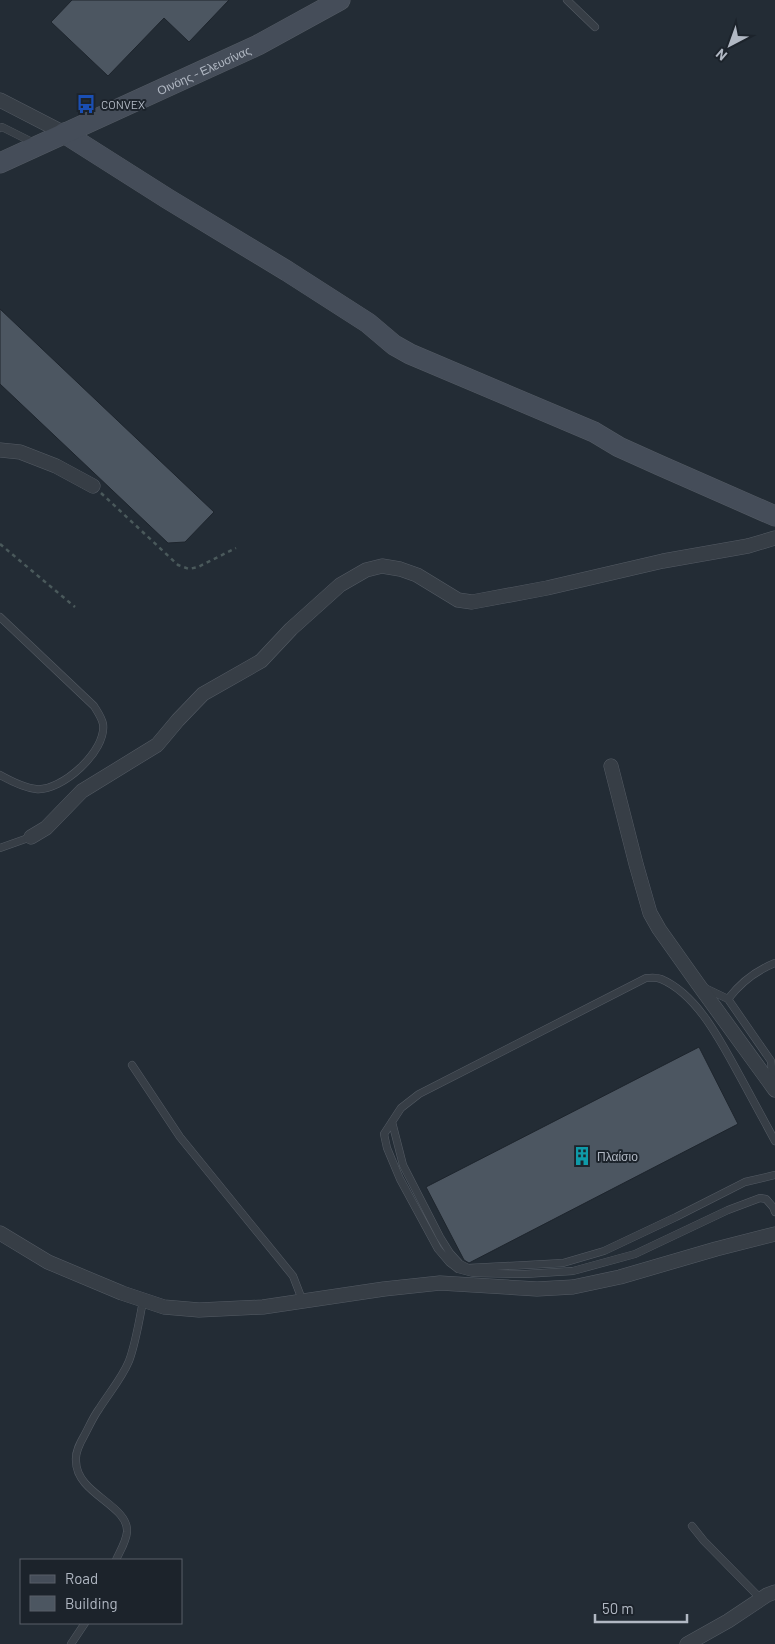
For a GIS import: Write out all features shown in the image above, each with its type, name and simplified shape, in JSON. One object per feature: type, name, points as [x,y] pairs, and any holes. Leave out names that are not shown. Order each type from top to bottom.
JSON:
[{"type":"street","name":"Οινόης - Ελευσίνας","points":[[0,163],[258,45],[340,0]]},
{"type":"street","points":[[0,100],[64,133],[168,200],[287,271],[368,323],[394,345],[410,354],[594,432],[619,447],[659,466],[775,516]]},
{"type":"street","points":[[0,450],[29,455],[72,473],[93,486]]},
{"type":"street","points":[[31,837],[50,824],[82,791],[157,745],[184,712],[204,694],[261,661],[291,629],[340,585],[366,570],[382,566],[400,569],[417,575],[458,600],[472,602],[547,588],[663,561],[748,546],[775,538]]},
{"type":"street","points":[[611,766],[650,913],[659,929],[775,1090]]},
{"type":"street","points":[[0,1233],[48,1262],[80,1277],[164,1307],[199,1310],[263,1307],[384,1289],[440,1283],[537,1289],[573,1287],[620,1277],[707,1251],[775,1234]]},
{"type":"street","points":[[687,1644],[775,1592]]},
{"type":"lane","points":[[567,0],[595,27]]},
{"type":"lane","points":[[0,128],[2,127],[38,145]]},
{"type":"lane","points":[[0,617],[94,706],[103,724],[100,744],[90,760],[58,784],[36,789],[0,774]]},
{"type":"lane","points":[[0,848],[31,837]]},
{"type":"lane","points":[[728,999],[747,978],[775,963]]},
{"type":"lane","points":[[775,1141],[721,1042],[691,1001],[673,985],[658,978],[646,978],[419,1094],[401,1108],[384,1134],[387,1148],[400,1179],[438,1250],[458,1269],[473,1273],[525,1274],[573,1271],[635,1254],[728,1210],[760,1198],[766,1199],[775,1212]]},
{"type":"lane","points":[[698,984],[728,999],[773,1060],[775,1090]]},
{"type":"lane","points":[[132,1065],[180,1138],[293,1276],[303,1302]]},
{"type":"lane","points":[[392,1122],[403,1165],[440,1237],[450,1253],[460,1264],[468,1268],[563,1263],[604,1251],[745,1182],[775,1175]]},
{"type":"lane","points":[[116,1559],[125,1540],[126,1524],[118,1511],[96,1495],[84,1483],[76,1461],[81,1442],[97,1411],[122,1375],[129,1361],[144,1301]]},
{"type":"lane","points":[[692,1526],[704,1541],[761,1599]]},
{"type":"lane","points":[[71,1644],[84,1624]]},
{"type":"path","points":[[93,486],[178,565],[189,569],[198,567],[236,548]]},
{"type":"path","points":[[0,544],[75,607]]},
{"type":"building","points":[[72,0],[229,0],[189,42],[164,18],[108,76],[51,22]]},
{"type":"building","points":[[0,309],[214,512],[185,542],[168,543],[0,384]]},
{"type":"building","name":"Πλαίσιο","points":[[699,1047],[738,1124],[469,1263],[464,1260],[426,1187]]},
{"type":"place","name":"CONVEX","points":[[86,104]]},
{"type":"place","name":"Πλαίσιο","points":[[582,1156]]}]
